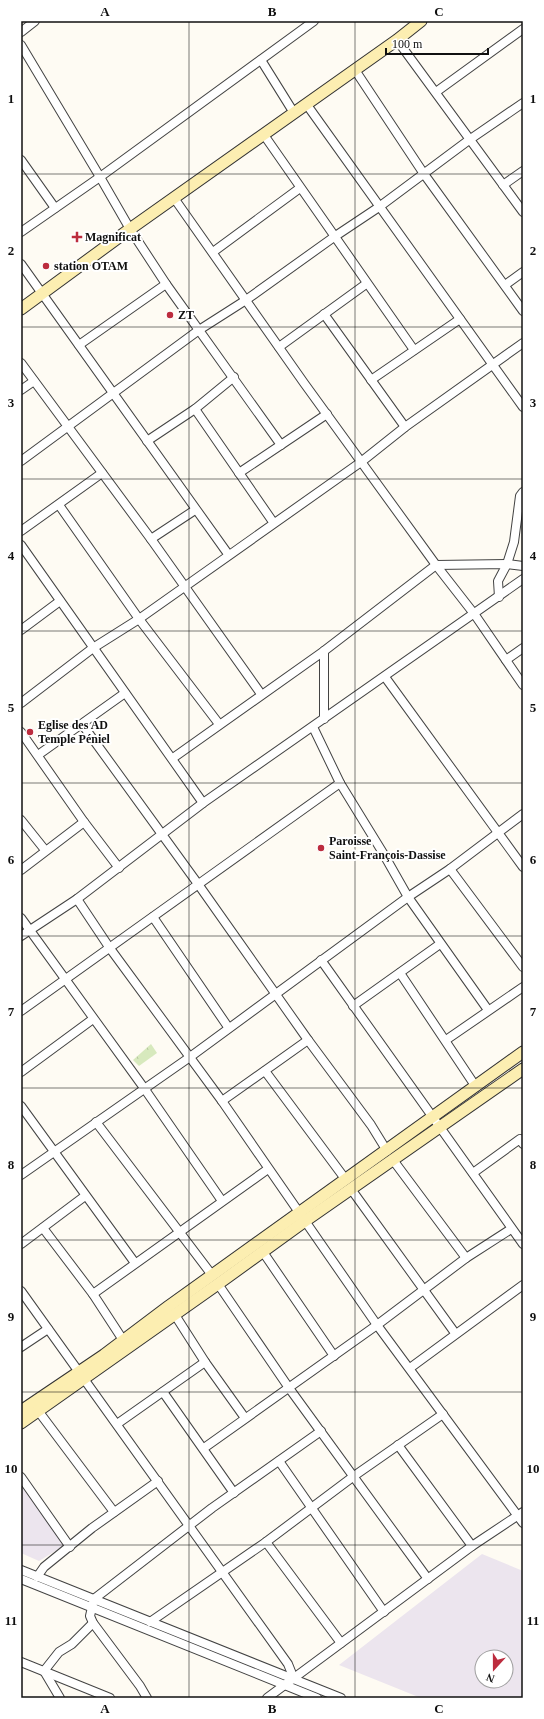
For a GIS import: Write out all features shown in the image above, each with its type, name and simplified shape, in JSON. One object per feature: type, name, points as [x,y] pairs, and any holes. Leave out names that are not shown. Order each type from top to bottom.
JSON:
[{"type":"main road","points":[[21,309],[130,229],[397,40],[417,22]]},
{"type":"main road","points":[[390,1155],[432,1117],[523,1052]]},
{"type":"main road","points":[[21,1423],[39,1412],[123,1340],[212,1275],[302,1217],[390,1155],[439,1127],[523,1069]]},
{"type":"main road","points":[[21,1411],[82,1376],[175,1315],[263,1252],[302,1217]]},
{"type":"street","points":[[21,32],[35,21]]},
{"type":"street","points":[[21,232],[100,177],[314,21]]},
{"type":"street","points":[[436,92],[523,29]]},
{"type":"street","points":[[397,40],[523,212]]},
{"type":"street","points":[[21,45],[130,229],[166,284],[281,444]]},
{"type":"street","points":[[261,60],[294,113]]},
{"type":"street","points":[[355,70],[424,174],[523,311]]},
{"type":"street","points":[[21,461],[68,428],[199,330],[246,300],[334,237],[379,207],[469,140],[523,103]]},
{"type":"street","points":[[307,105],[523,407]]},
{"type":"street","points":[[264,135],[366,284],[414,350]]},
{"type":"street","points":[[21,160],[55,208]]},
{"type":"street","points":[[503,185],[523,171]]},
{"type":"street","points":[[213,252],[300,188]]},
{"type":"street","points":[[174,198],[326,414],[436,565],[475,615],[523,685]]},
{"type":"street","points":[[21,264],[148,441],[195,510],[228,554]]},
{"type":"street","points":[[505,285],[523,272]]},
{"type":"street","points":[[79,345],[166,284]]},
{"type":"street","points":[[279,347],[366,284]]},
{"type":"street","points":[[324,314],[405,428]]},
{"type":"street","points":[[372,380],[460,319]]},
{"type":"street","points":[[21,703],[93,648],[138,619],[273,522],[361,462],[405,428],[523,343]]},
{"type":"street","points":[[21,363],[151,539],[261,694]]},
{"type":"street","points":[[148,441],[194,409],[234,377]]},
{"type":"street","points":[[21,390],[34,381]]},
{"type":"street","points":[[194,409],[273,522]]},
{"type":"street","points":[[239,473],[326,414]]},
{"type":"street","points":[[21,531],[102,473]]},
{"type":"street","points":[[499,597],[498,581],[507,564],[514,542],[520,496],[523,492]]},
{"type":"street","points":[[59,505],[138,619],[219,724]]},
{"type":"street","points":[[151,539],[195,510]]},
{"type":"street","points":[[21,545],[125,693],[173,758],[203,803]]},
{"type":"street","points":[[173,758],[324,650],[436,565],[507,564],[523,566]]},
{"type":"street","points":[[21,936],[119,868],[203,803],[475,615],[523,579]]},
{"type":"street","points":[[21,630],[60,601]]},
{"type":"street","points":[[506,660],[523,648]]},
{"type":"street","points":[[324,650],[324,719]]},
{"type":"street","points":[[385,677],[523,867]]},
{"type":"street","points":[[38,755],[125,693]]},
{"type":"street","points":[[82,724],[198,884],[274,993],[371,1125],[390,1155],[466,1258]]},
{"type":"street","points":[[313,727],[340,782],[408,897],[488,1010]]},
{"type":"street","points":[[21,732],[84,822],[119,868]]},
{"type":"street","points":[[21,1010],[340,782]]},
{"type":"street","points":[[21,1175],[190,1056],[274,993],[408,897],[450,870],[523,814]]},
{"type":"street","points":[[21,820],[45,850]]},
{"type":"street","points":[[21,870],[45,850],[84,822]]},
{"type":"street","points":[[450,870],[523,966]]},
{"type":"street","points":[[76,899],[109,947],[222,1101],[268,1169],[442,1414],[520,1514],[523,1523]]},
{"type":"street","points":[[153,917],[228,1027]]},
{"type":"street","points":[[21,918],[144,1088],[222,1201]]},
{"type":"street","points":[[353,1006],[440,944]]},
{"type":"street","points":[[321,960],[523,1244]]},
{"type":"street","points":[[400,973],[476,1087]]},
{"type":"street","points":[[446,1040],[523,987]]},
{"type":"street","points":[[21,1072],[93,1018]]},
{"type":"street","points":[[222,1101],[308,1040]]},
{"type":"street","points":[[265,1071],[455,1333]]},
{"type":"street","points":[[21,1107],[135,1264]]},
{"type":"street","points":[[96,1122],[212,1275]]},
{"type":"street","points":[[473,1173],[522,1139]]},
{"type":"street","points":[[93,1294],[268,1169]]},
{"type":"street","points":[[21,1244],[85,1196]]},
{"type":"street","points":[[43,1228],[93,1294],[123,1340]]},
{"type":"street","points":[[204,1448],[378,1325],[466,1258],[512,1229]]},
{"type":"street","points":[[263,1252],[334,1356]]},
{"type":"street","points":[[218,1284],[289,1388],[428,1579]]},
{"type":"street","points":[[410,1368],[455,1333],[523,1285]]},
{"type":"street","points":[[21,1291],[288,1664],[294,1679]]},
{"type":"street","points":[[175,1315],[205,1362],[245,1418]]},
{"type":"street","points":[[21,1347],[48,1329]]},
{"type":"street","points":[[117,1424],[205,1362]]},
{"type":"street","points":[[163,1392],[204,1448],[234,1493]]},
{"type":"street","points":[[39,1412],[114,1512]]},
{"type":"street","points":[[150,1622],[266,1542],[354,1476],[442,1414]]},
{"type":"street","points":[[147,1698],[140,1686],[93,1624],[90,1616],[94,1599],[234,1493],[321,1431]]},
{"type":"street","points":[[398,1445],[472,1546]]},
{"type":"street","points":[[279,1461],[310,1508],[384,1612]]},
{"type":"street","points":[[21,1477],[70,1547]]},
{"type":"street","points":[[38,1577],[44,1567],[114,1512],[158,1481]]},
{"type":"street","points":[[267,1698],[472,1546],[520,1514]]},
{"type":"street","points":[[266,1542],[341,1643]]},
{"type":"street","points":[[21,1570],[341,1698]]},
{"type":"street","points":[[21,1579],[317,1698]]},
{"type":"street","points":[[44,1671],[59,1652],[72,1644],[93,1624]]},
{"type":"street","points":[[21,1662],[110,1698]]},
{"type":"street","points":[[44,1671],[60,1698]]},
{"type":"shaded area","points":[[21,1482],[65,1545],[39,1561],[21,1553]]},
{"type":"shaded area","points":[[482,1554],[523,1571],[523,1698],[421,1698],[339,1665]]},
{"type":"green space","points":[[151,1044],[157,1053],[139,1066],[133,1060]]},
{"type":"place","name":"Magnificat","points":[[77,237]]},
{"type":"place","name":"station OTAM","points":[[46,266]]},
{"type":"place","name":"ZT","points":[[170,315]]},
{"type":"place","name":"Eglise des AD Temple Péniel","points":[[30,732]]},
{"type":"place","name":"Paroisse Saint-François-Dassise","points":[[321,848]]}]
